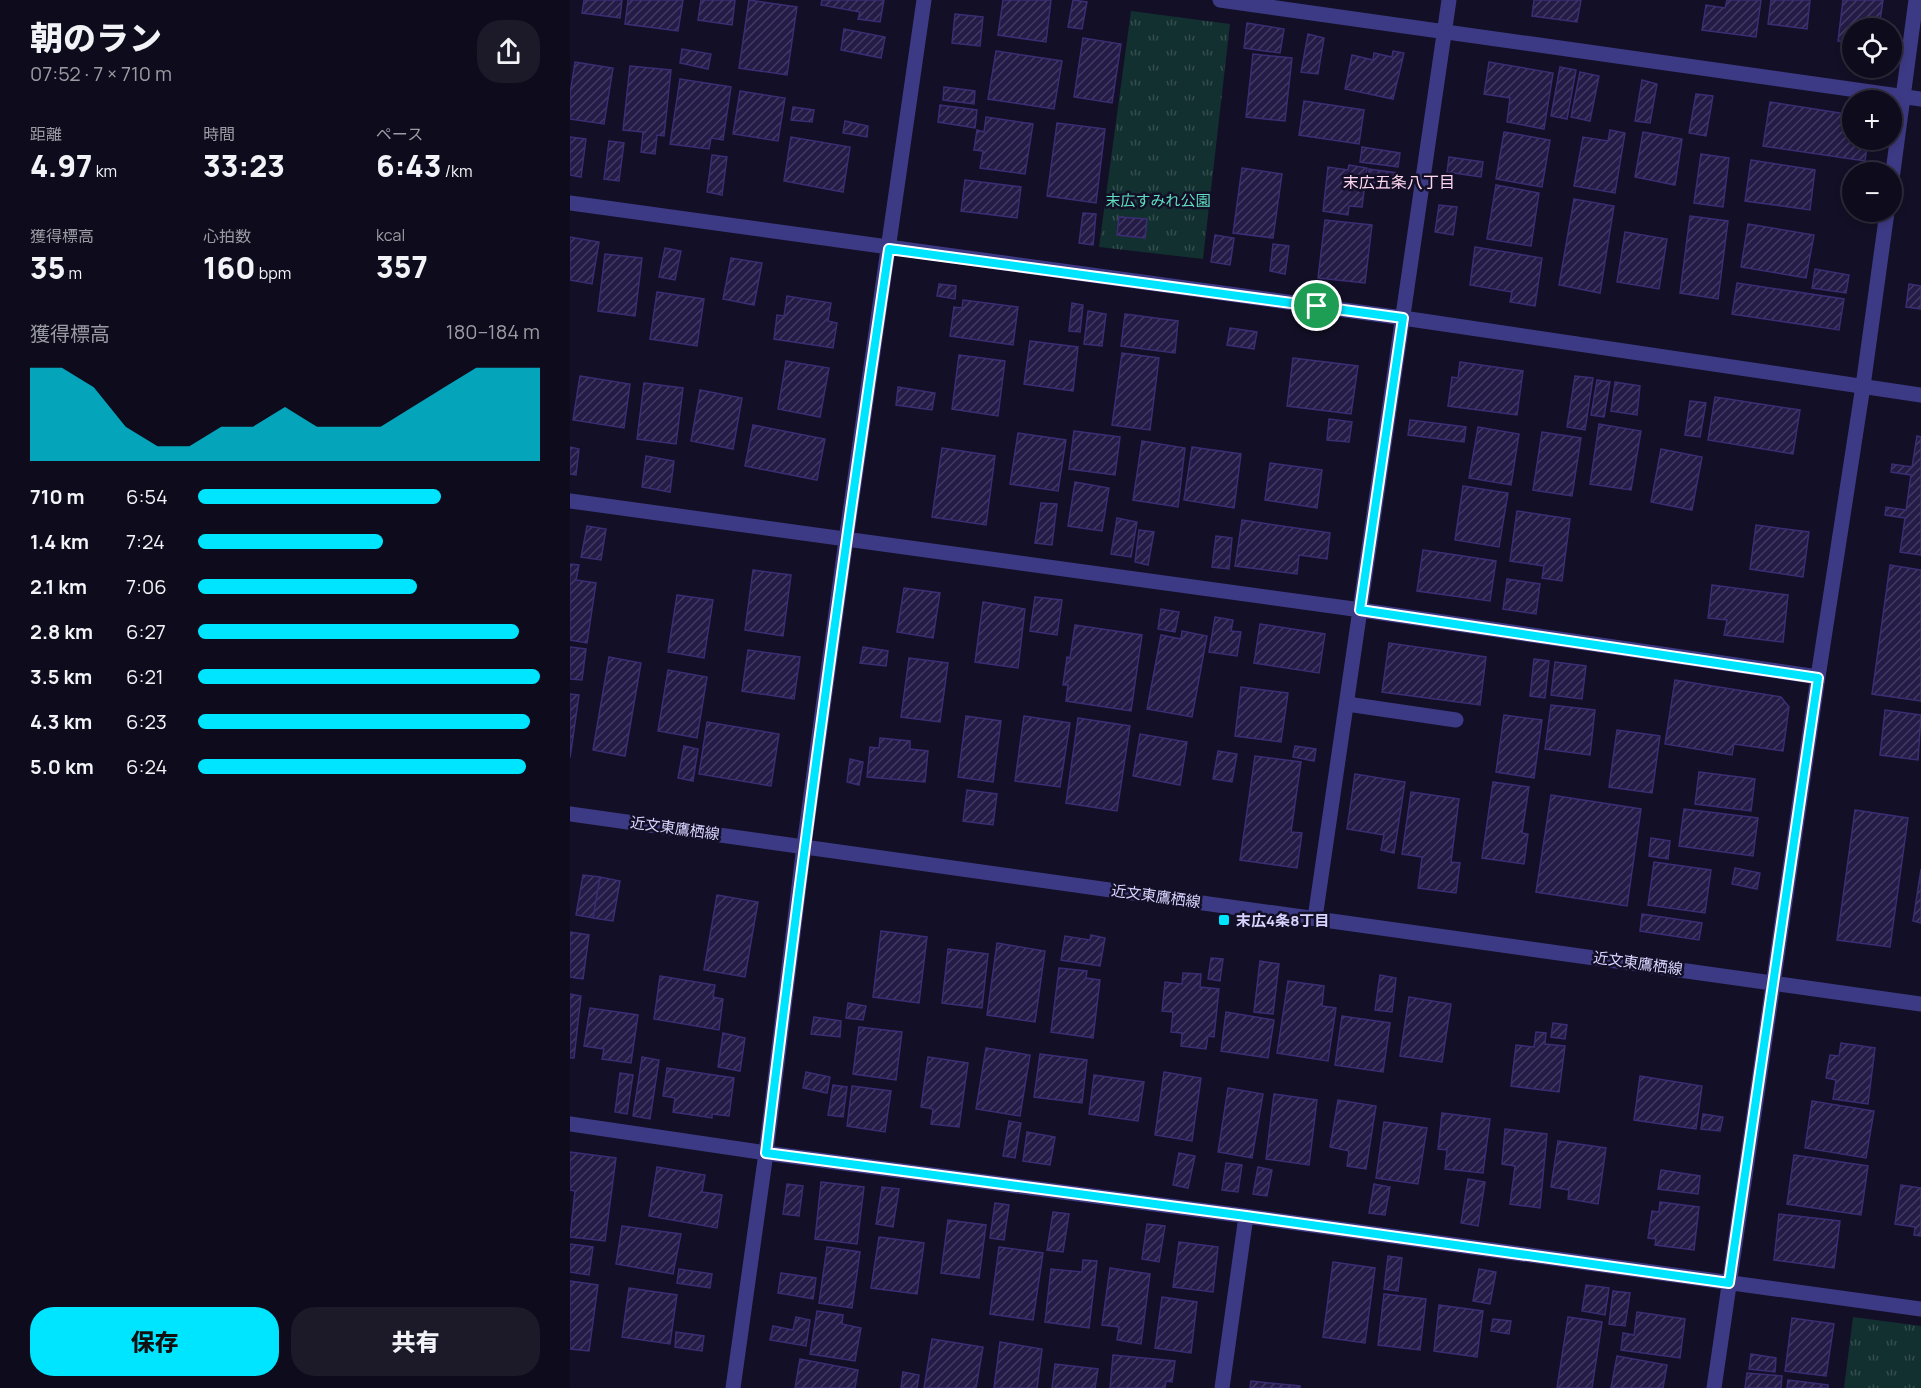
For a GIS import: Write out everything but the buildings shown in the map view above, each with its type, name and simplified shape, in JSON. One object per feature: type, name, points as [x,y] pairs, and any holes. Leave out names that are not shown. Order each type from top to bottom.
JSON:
[{"type":"street","points":[[733,1388],[846,540],[924,0]]},
{"type":"street","points":[[1220,0],[1921,99]]},
{"type":"street","points":[[1315,918],[1449,0]]},
{"type":"street","points":[[1894,162],[1916,0]]},
{"type":"street","points":[[570,203],[889,249],[1403,318],[1921,395]]},
{"type":"street","points":[[1714,1388],[1886,222]]},
{"type":"street","points":[[570,501],[1360,610],[1818,678]]},
{"type":"street","points":[[1347,704],[1456,720]]},
{"type":"street","name":"近文東鷹栖線","points":[[570,814],[1921,1004]]},
{"type":"street","points":[[570,1124],[766,1153],[1246,1216],[1921,1309]]},
{"type":"street","points":[[1222,1388],[1246,1216]]},
{"type":"green space","name":"末広すみれ公園","points":[[1131,11],[1230,24],[1203,259],[1099,247]]},
{"type":"green space","points":[[1853,1317],[1921,1326],[1921,1388],[1844,1388]]},
{"type":"place","name":"末広4条8丁目","points":[[1224,920]]},
{"type":"district","name":"末広五条八丁目","points":[[1399,182]]},
{"type":"route","points":[[889,249],[1317,306],[1403,318],[1360,610],[1818,678],[1729,1283],[766,1153],[804,846],[889,249]]}]
